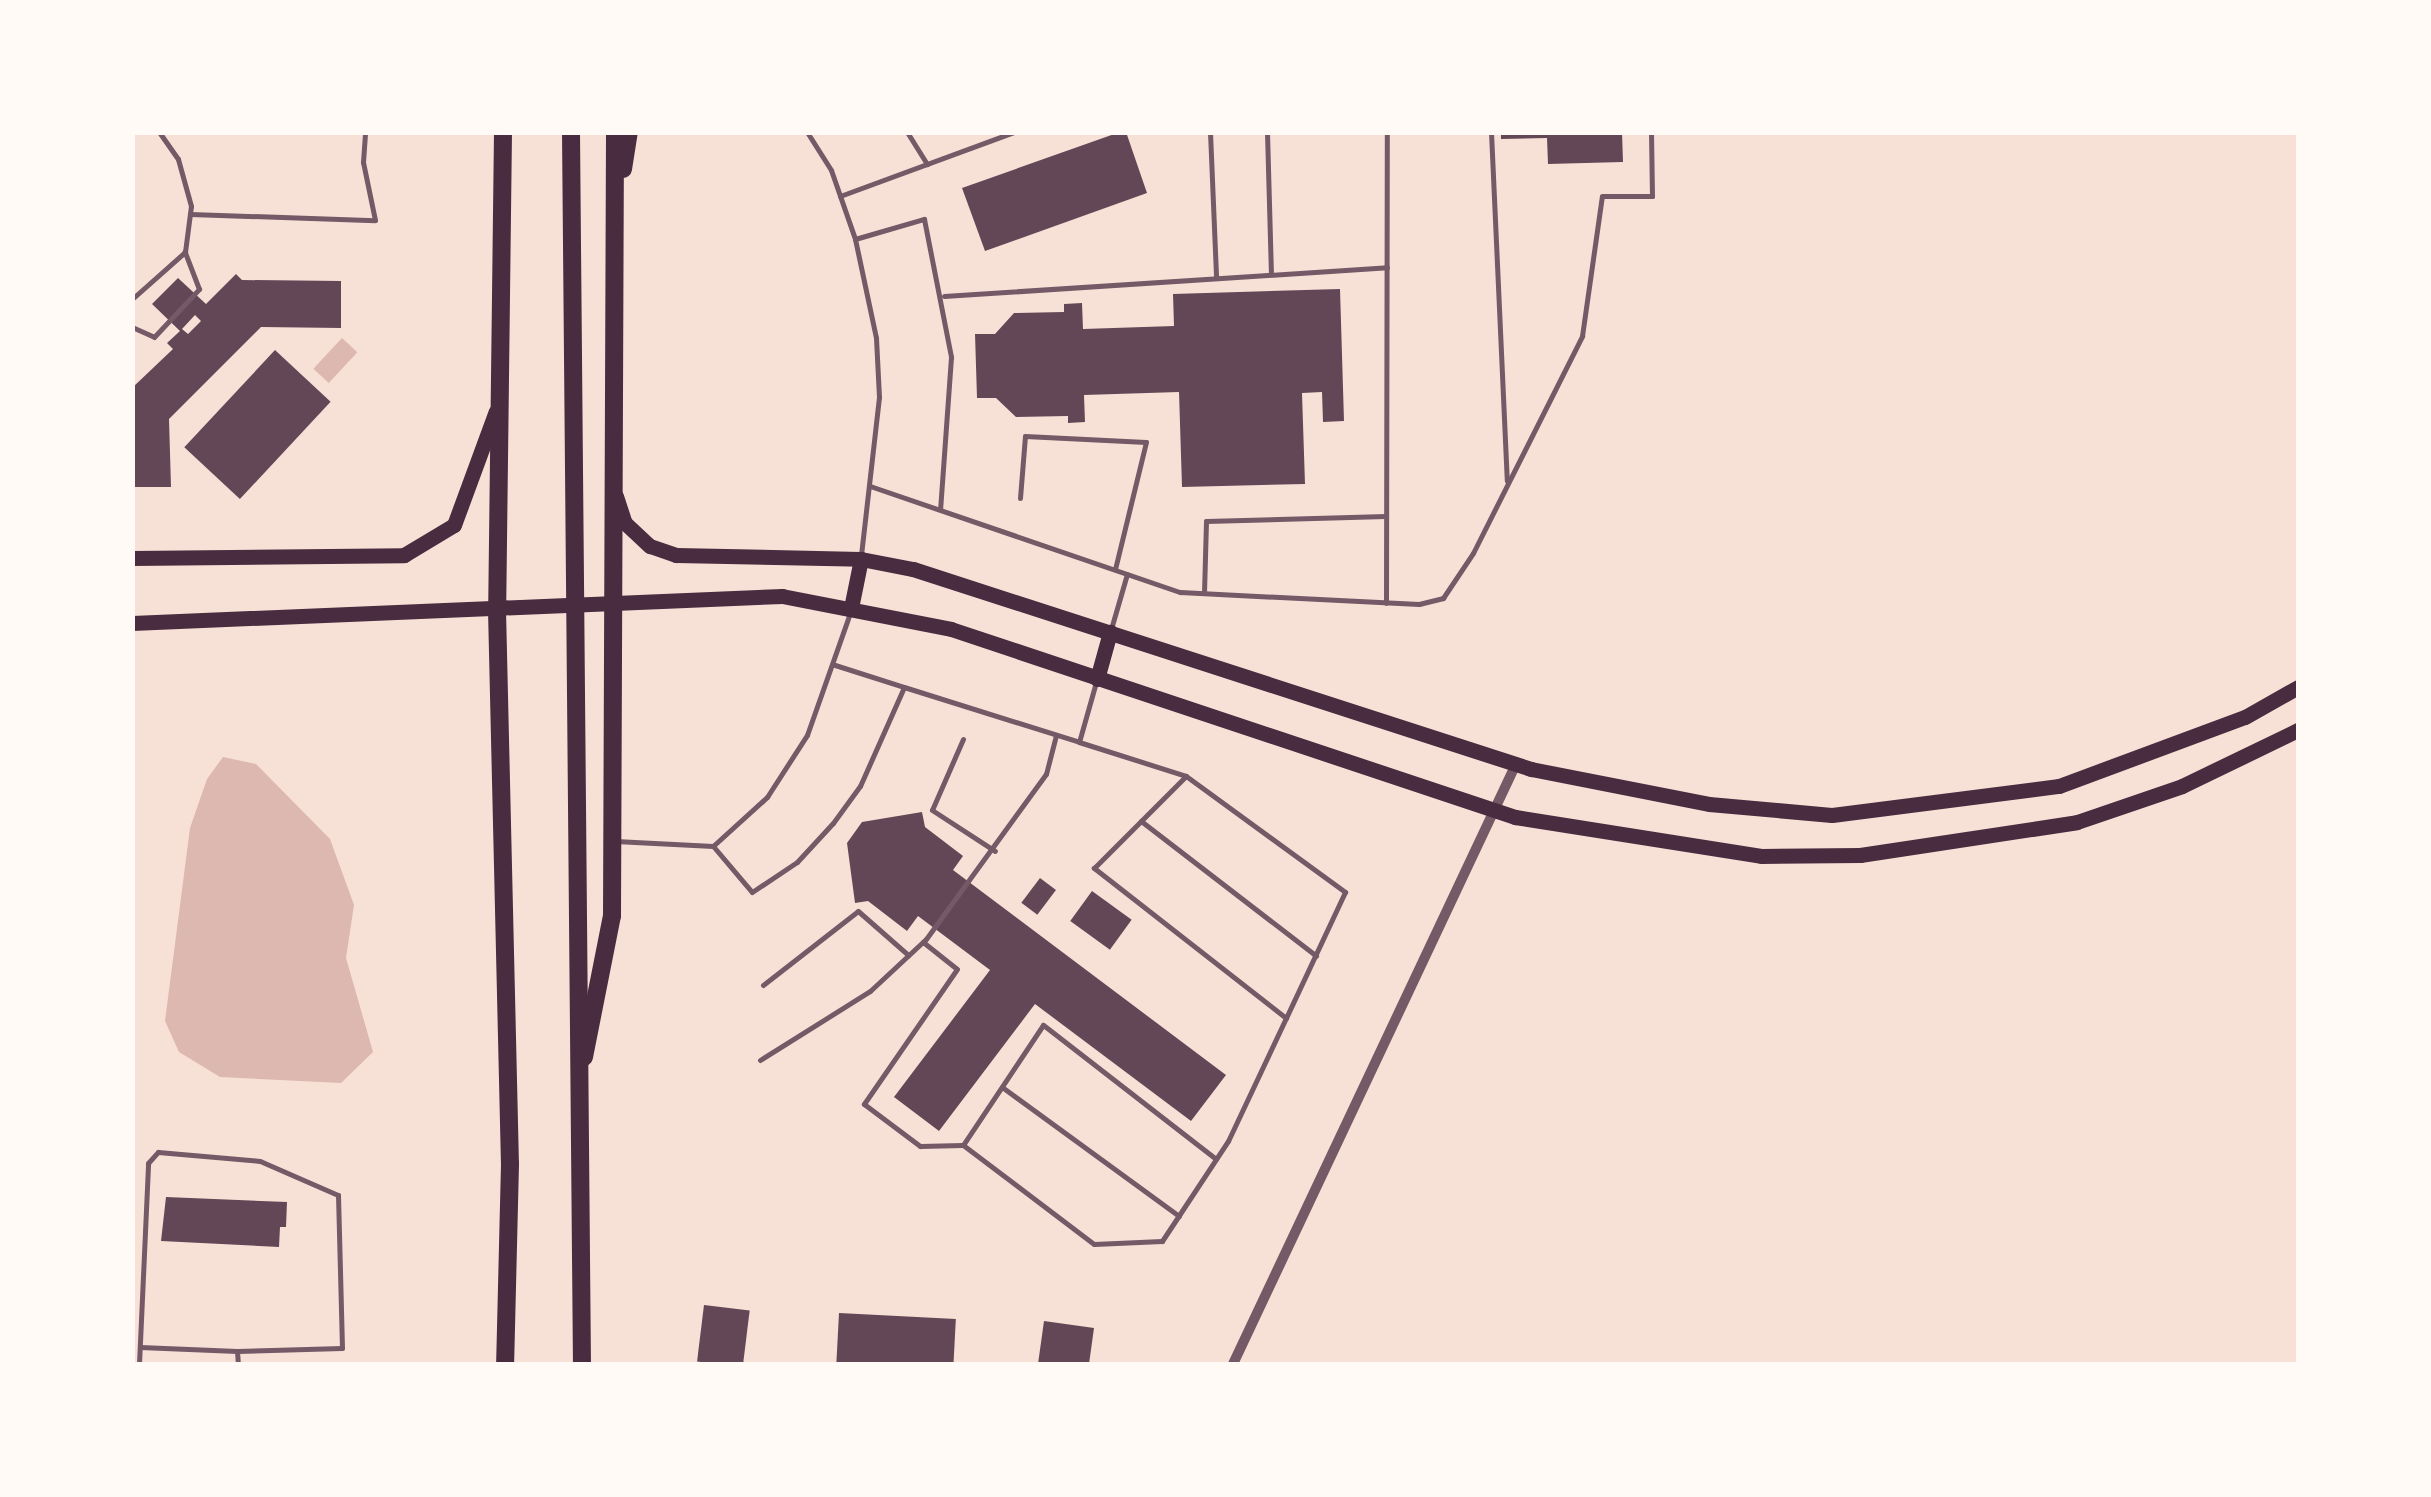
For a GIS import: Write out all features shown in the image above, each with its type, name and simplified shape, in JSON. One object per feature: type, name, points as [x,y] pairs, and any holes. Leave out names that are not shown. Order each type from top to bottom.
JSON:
[{"type":"highway","points":[[503,132],[505,384],[497,610],[510,1164],[505,1364]]},
{"type":"highway","points":[[571,132],[572,608],[582,1364]]},
{"type":"highway","points":[[577,1092],[612,916],[614,132]]},
{"type":"highway","points":[[614,218],[630,132]]},
{"type":"main road","points":[[132,558],[404,554],[430,544],[454,525],[467,500],[505,384]]},
{"type":"main road","points":[[611,482],[625,523],[650,546],[676,554],[861,559],[1110,632],[1516,764],[1647,796],[1832,815],[1939,805],[2059,786],[2245,717],[2298,687]]},
{"type":"main road","points":[[851,608],[861,559]]},
{"type":"main road","points":[[132,623],[572,608],[782,596],[951,629],[1494,810],[1592,833],[1760,856],[1860,856],[2077,822],[2182,786],[2298,730]]},
{"type":"main road","points":[[1097,679],[1110,632]]},
{"type":"street","points":[[1233,1364],[1516,764]]},
{"type":"lane","points":[[132,327],[154,337],[198,289],[184,252],[190,214],[178,159],[159,132]]},
{"type":"lane","points":[[190,214],[376,220],[362,162],[365,132]]},
{"type":"lane","points":[[808,132],[856,238],[876,338],[870,486],[861,559]]},
{"type":"lane","points":[[907,132],[927,164]]},
{"type":"lane","points":[[840,196],[1014,132]]},
{"type":"lane","points":[[1210,132],[1216,278]]},
{"type":"lane","points":[[1267,132],[1271,274]]},
{"type":"lane","points":[[1386,602],[1387,132]]},
{"type":"lane","points":[[1491,132],[1508,484]]},
{"type":"lane","points":[[870,486],[1127,574],[1204,593],[1431,603],[1450,593],[1582,336],[1602,196],[1652,196],[1652,132]]},
{"type":"lane","points":[[856,238],[924,219],[944,296],[952,412],[940,509]]},
{"type":"lane","points":[[132,299],[184,252]]},
{"type":"lane","points":[[944,296],[1387,267]]},
{"type":"lane","points":[[1020,498],[1025,436],[1146,442],[1115,569]]},
{"type":"lane","points":[[1204,593],[1206,522],[1386,516]]},
{"type":"lane","points":[[1110,632],[1127,574]]},
{"type":"lane","points":[[611,840],[712,846],[767,797],[790,764],[834,665],[851,608]]},
{"type":"lane","points":[[834,665],[1186,776],[1345,892],[1216,1159],[1162,1241],[1094,1244],[963,1145],[920,1146],[864,1104],[957,969],[923,942]]},
{"type":"lane","points":[[1078,742],[1097,679]]},
{"type":"lane","points":[[712,846],[752,892],[796,862],[860,786],[904,687]]},
{"type":"lane","points":[[760,1060],[870,990],[923,942],[994,852],[1046,774],[1056,735]]},
{"type":"lane","points":[[963,740],[932,810],[994,852]]},
{"type":"lane","points":[[1186,776],[1094,868],[1286,1018]]},
{"type":"lane","points":[[1141,821],[1316,956]]},
{"type":"lane","points":[[763,985],[858,911],[908,955]]},
{"type":"lane","points":[[963,1145],[1043,1025],[1216,1159]]},
{"type":"lane","points":[[1002,1087],[1178,1216]]},
{"type":"lane","points":[[137,1363],[148,1163],[158,1152],[260,1161],[338,1194],[342,1348],[140,1347]]},
{"type":"lane","points":[[237,1350],[238,1364]]},
{"type":"shaded area","points":[[342,338],[357,352],[329,383],[313,369]]},
{"type":"shaded area","points":[[223,757],[256,764],[330,839],[354,905],[346,958],[373,1052],[341,1083],[220,1077],[179,1052],[165,1021],[190,828],[207,779]]},
{"type":"building","points":[[1126,132],[1147,193],[985,251],[962,188]]},
{"type":"building","points":[[1501,132],[1622,132],[1623,162],[1548,164],[1547,138],[1501,139]]},
{"type":"building","points":[[236,274],[242,280],[341,281],[341,328],[261,327],[169,419],[171,487],[132,487],[132,388],[173,349],[167,343],[180,331],[152,304],[178,278],[206,304]],"holes":[[[195,315],[201,321],[188,334],[182,329]]]},
{"type":"building","points":[[1340,289],[1344,421],[1323,422],[1322,392],[1302,393],[1305,484],[1182,487],[1179,392],[1084,395],[1085,422],[1068,423],[1068,416],[1016,417],[996,398],[977,398],[975,334],[995,334],[1014,313],[1064,312],[1064,304],[1082,303],[1083,329],[1174,326],[1173,294]]},
{"type":"building","points":[[275,350],[331,402],[240,499],[184,447]]},
{"type":"building","points":[[922,812],[925,827],[963,856],[953,870],[1226,1075],[1191,1121],[1035,1004],[939,1131],[894,1097],[990,970],[918,916],[907,931],[868,901],[855,903],[847,843],[862,822]]},
{"type":"building","points":[[1040,878],[1056,890],[1037,915],[1021,903]]},
{"type":"building","points":[[1092,891],[1132,920],[1110,950],[1070,921]]},
{"type":"building","points":[[166,1197],[287,1202],[286,1227],[280,1227],[279,1247],[161,1241]]},
{"type":"building","points":[[704,1305],[750,1311],[743,1364],[697,1362]]},
{"type":"building","points":[[839,1313],[956,1319],[953,1364],[836,1362]]},
{"type":"building","points":[[1044,1321],[1094,1328],[1089,1364],[1038,1364]]}]
